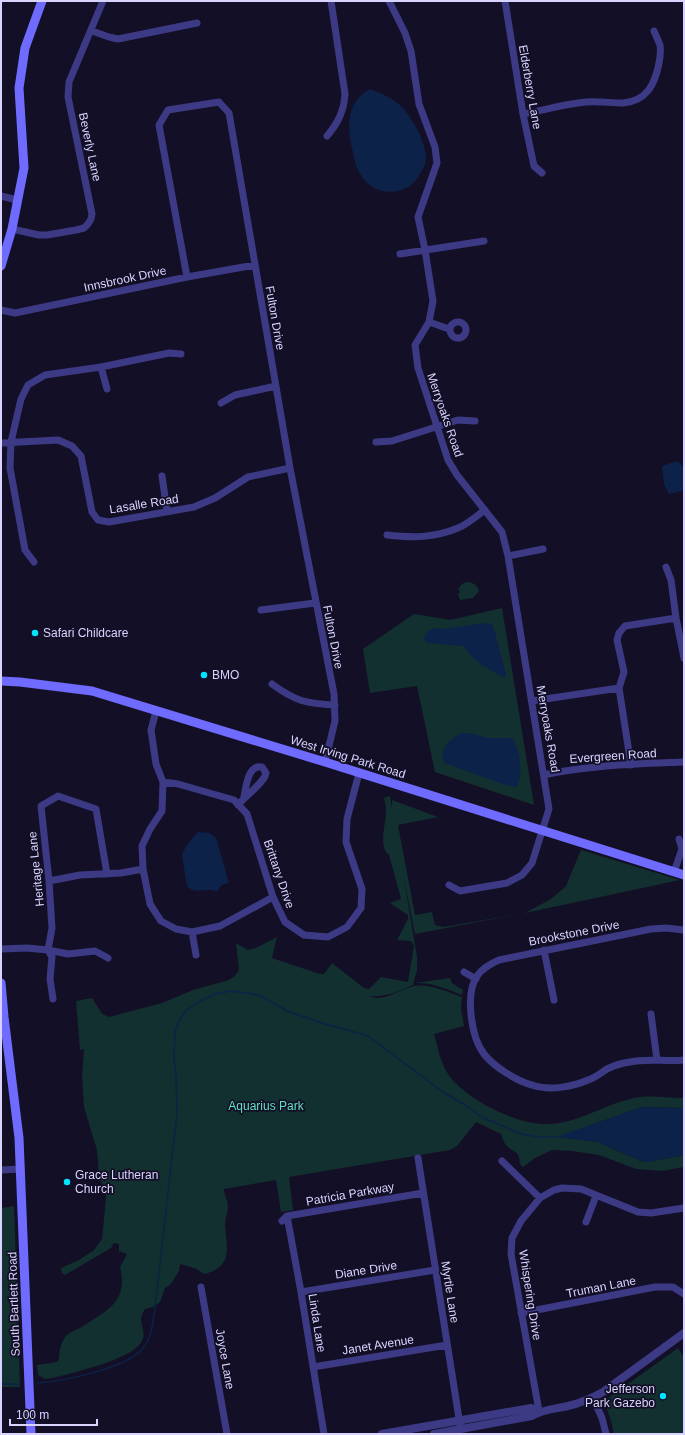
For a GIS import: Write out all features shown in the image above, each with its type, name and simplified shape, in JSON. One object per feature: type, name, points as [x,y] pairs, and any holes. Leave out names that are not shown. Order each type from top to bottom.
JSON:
[{"type":"main road","points":[[1,266],[12,229],[24,168],[19,88],[25,48],[42,1]]},
{"type":"main road","name":"West Irving Park Road","points":[[1,681],[92,691],[684,874]]},
{"type":"main road","name":"South Bartlett Road","points":[[1,983],[3,1018],[19,1138],[31,1434]]},
{"type":"street","name":"Beverly Lane","points":[[12,229],[38,235],[47,235],[84,228],[91,219],[92,214],[68,97],[69,82],[92,31],[103,1]]},
{"type":"street","points":[[327,136],[342,113],[345,94],[331,1]]},
{"type":"street","name":"Merryoaks Road","points":[[389,1],[405,33],[411,51],[419,104],[435,147],[437,163],[418,217],[426,250],[433,301],[429,322],[415,345],[418,368],[448,460],[457,475],[502,532],[508,556],[549,809],[532,863],[522,875],[507,883],[460,891],[449,885]]},
{"type":"street","name":"Elderberry Lane","points":[[505,1],[523,114],[534,166],[542,173]]},
{"type":"street","points":[[92,31],[118,39],[197,23]]},
{"type":"street","points":[[523,114],[585,102],[601,101],[623,103],[643,96],[652,88],[657,76],[660,46],[654,31]]},
{"type":"street","name":"Fulton Drive","points":[[187,277],[158,125],[168,110],[219,102],[229,113],[290,468],[335,705],[335,721],[325,762]]},
{"type":"street","points":[[1,196],[17,200]]},
{"type":"street","points":[[400,254],[484,241]]},
{"type":"street","name":"Innsbrook Drive","points":[[1,310],[15,313],[187,277],[255,265]]},
{"type":"street","points":[[429,322],[450,329]]},
{"type":"street","points":[[34,562],[26,550],[10,468],[10,442],[22,399],[28,385],[45,376],[169,353],[181,354]]},
{"type":"street","points":[[101,366],[107,389]]},
{"type":"street","points":[[220,403],[235,395],[276,386]]},
{"type":"street","points":[[376,442],[392,441],[458,420],[475,421]]},
{"type":"street","name":"Lasalle Road","points":[[1,443],[58,440],[72,446],[81,456],[92,512],[98,520],[109,522],[194,507],[215,498],[248,477],[290,468]]},
{"type":"street","points":[[162,476],[167,511]]},
{"type":"street","points":[[387,535],[412,537],[432,535],[460,527],[485,510]]},
{"type":"street","points":[[508,556],[543,549]]},
{"type":"street","points":[[666,567],[671,580],[676,618],[684,658]]},
{"type":"street","points":[[261,610],[315,603]]},
{"type":"street","points":[[631,765],[619,688],[624,672],[617,640],[619,633],[625,626],[676,618]]},
{"type":"street","points":[[272,684],[293,698],[320,704],[335,705]]},
{"type":"street","points":[[532,701],[619,688]]},
{"type":"street","points":[[156,711],[151,730],[156,764],[162,782],[162,811],[150,829],[142,846],[143,869],[150,904],[161,921],[176,930],[192,932],[220,926],[273,897]]},
{"type":"street","name":"Evergreen Road","points":[[544,775],[566,770],[684,762]]},
{"type":"street","name":"Brittany Drive","points":[[162,782],[178,784],[234,800],[247,814],[273,897],[285,922],[304,935],[328,937],[348,927],[361,908],[362,889],[346,842],[347,819],[359,773]]},
{"type":"street","name":"Heritage Lane","points":[[52,999],[50,979],[52,957],[48,950],[52,928],[49,881],[41,806],[58,796],[96,809],[107,874]]},
{"type":"street","points":[[238,805],[244,797]]},
{"type":"street","points":[[674,872],[682,849],[679,839]]},
{"type":"street","points":[[49,881],[80,875],[121,873],[143,869]]},
{"type":"street","name":"Brookstone Drive","points":[[476,979],[478,975],[499,960],[651,929],[666,928],[684,930]]},
{"type":"street","points":[[192,932],[196,955]]},
{"type":"street","points":[[1,949],[28,948],[68,954],[95,951],[108,958]]},
{"type":"street","points":[[544,950],[554,1000]]},
{"type":"street","points":[[464,972],[476,979],[470,1000],[477,1040],[481,1050],[491,1062],[511,1076],[533,1086],[553,1088],[564,1087],[589,1080],[608,1069],[630,1061],[684,1060]]},
{"type":"street","points":[[651,1014],[657,1060]]},
{"type":"street","name":"Myrtle Lane","points":[[418,1158],[460,1429]]},
{"type":"street","points":[[502,1161],[540,1198]]},
{"type":"street","points":[[1,1170],[21,1169]]},
{"type":"street","name":"Whispering Drive","points":[[539,1411],[511,1254],[512,1238],[521,1221],[540,1198],[547,1193],[562,1188],[581,1189],[638,1212],[651,1213],[684,1208]]},
{"type":"street","name":"Patricia Parkway","points":[[285,1219],[423,1193]]},
{"type":"street","points":[[586,1222],[596,1196]]},
{"type":"street","name":"Linda Lane","points":[[285,1219],[301,1292],[324,1434]]},
{"type":"street","name":"Diane Drive","points":[[301,1292],[435,1270]]},
{"type":"street","name":"Joyce Lane","points":[[201,1287],[227,1434]]},
{"type":"street","name":"Truman Lane","points":[[521,1313],[655,1287],[673,1287],[684,1294]]},
{"type":"street","points":[[434,1434],[532,1416],[539,1411],[568,1406],[593,1398],[684,1333]]},
{"type":"street","name":"Janet Avenue","points":[[313,1367],[447,1345]]},
{"type":"street","points":[[593,1398],[602,1418],[606,1434]]},
{"type":"street","points":[[384,1434],[531,1408],[539,1411]]},
{"type":"green space","points":[[466,582],[474,584],[479,591],[473,598],[460,600],[458,594],[460,592],[458,589]]},
{"type":"green space","points":[[502,608],[534,805],[435,772],[417,686],[370,693],[363,649],[414,614],[450,620]]},
{"type":"green space","name":"Aquarius Park","points":[[390,796],[392,809],[392,800],[438,817],[398,825],[415,915],[432,912],[435,925],[444,927],[525,913],[415,934],[404,879],[417,957],[417,970],[413,985],[386,995],[369,996],[374,998],[386,997],[420,985],[438,988],[462,997],[461,1009],[464,1026],[434,1034],[445,1069],[456,1083],[479,1101],[508,1116],[523,1121],[549,1124],[559,1123],[570,1121],[620,1102],[636,1098],[650,1096],[684,1098],[684,1108],[642,1107],[558,1137],[598,1142],[641,1161],[647,1162],[684,1155],[684,1167],[662,1171],[636,1169],[599,1155],[552,1150],[535,1158],[523,1167],[520,1164],[518,1154],[506,1145],[501,1134],[476,1122],[457,1146],[450,1150],[289,1177],[293,1210],[281,1212],[276,1180],[224,1189],[228,1207],[225,1220],[227,1249],[226,1256],[220,1267],[204,1274],[197,1269],[180,1264],[179,1271],[171,1284],[165,1288],[160,1302],[153,1307],[145,1309],[142,1314],[141,1322],[144,1332],[142,1341],[137,1348],[127,1354],[102,1364],[52,1378],[45,1379],[38,1375],[37,1365],[57,1362],[64,1338],[66,1336],[113,1305],[118,1298],[121,1289],[122,1279],[120,1267],[127,1254],[119,1251],[119,1244],[114,1243],[111,1248],[65,1275],[62,1273],[61,1268],[79,1260],[94,1250],[102,1239],[106,1196],[99,1175],[97,1150],[84,1107],[82,1076],[84,1049],[80,1050],[76,1001],[92,998],[102,1014],[109,1017],[162,1003],[193,990],[229,980],[235,976],[239,970],[236,943],[248,950],[256,948],[277,937],[272,958],[320,974],[324,974],[332,963],[364,988],[369,989],[381,977],[408,982],[414,946],[411,941],[397,940],[408,919],[408,915],[390,903],[401,899],[389,855],[383,841],[386,811],[384,798]]},
{"type":"green space","points":[[581,850],[680,880],[525,913],[551,899],[566,886]]},
{"type":"green space","points":[[450,978],[452,983],[463,990],[462,995],[445,988],[415,983]]},
{"type":"green space","points":[[14,1206],[20,1387],[1,1387],[1,1208]]},
{"type":"green space","points":[[678,1348],[684,1357],[684,1434],[614,1434],[604,1401]]},
{"type":"water","points":[[370,89],[391,98],[402,107],[420,134],[423,142],[426,157],[425,164],[415,181],[411,185],[399,191],[385,192],[372,187],[362,177],[357,168],[351,144],[349,126],[350,117],[356,101],[362,94]]},
{"type":"water","points":[[677,461],[684,467],[684,489],[682,491],[669,494],[664,484],[662,466]]},
{"type":"water","points":[[486,623],[493,625],[506,674],[505,678],[483,666],[473,658],[463,646],[426,643],[424,638],[428,631],[434,628],[442,629]]},
{"type":"water","points":[[463,733],[489,738],[512,738],[517,749],[520,763],[520,777],[516,787],[505,785],[445,763],[442,754],[446,745],[454,737]]},
{"type":"water","points":[[198,832],[210,833],[216,838],[229,883],[219,888],[217,892],[214,890],[198,891],[190,889],[187,886],[182,856],[186,846]]},
{"type":"water","points":[[642,1107],[684,1108],[684,1155],[647,1162],[641,1161],[598,1142],[556,1137]]},
{"type":"waterway","points":[[38,1383],[79,1376],[111,1367],[136,1354],[147,1343],[152,1328],[155,1308],[177,1113],[174,1057],[175,1032],[179,1020],[187,1010],[200,1001],[215,994],[230,991],[248,993],[261,996],[287,1011],[368,1036],[443,1092],[482,1117],[521,1134],[538,1137],[556,1137]]},
{"type":"waterway","points":[[1,1384],[20,1384]]},
{"type":"place","name":"Safari Childcare","points":[[35,633]]},
{"type":"place","name":"BMO","points":[[204,675]]},
{"type":"place","name":"Grace Lutheran Church","points":[[67,1182]]},
{"type":"place","name":"Jefferson Park Gazebo","points":[[663,1396]]}]
